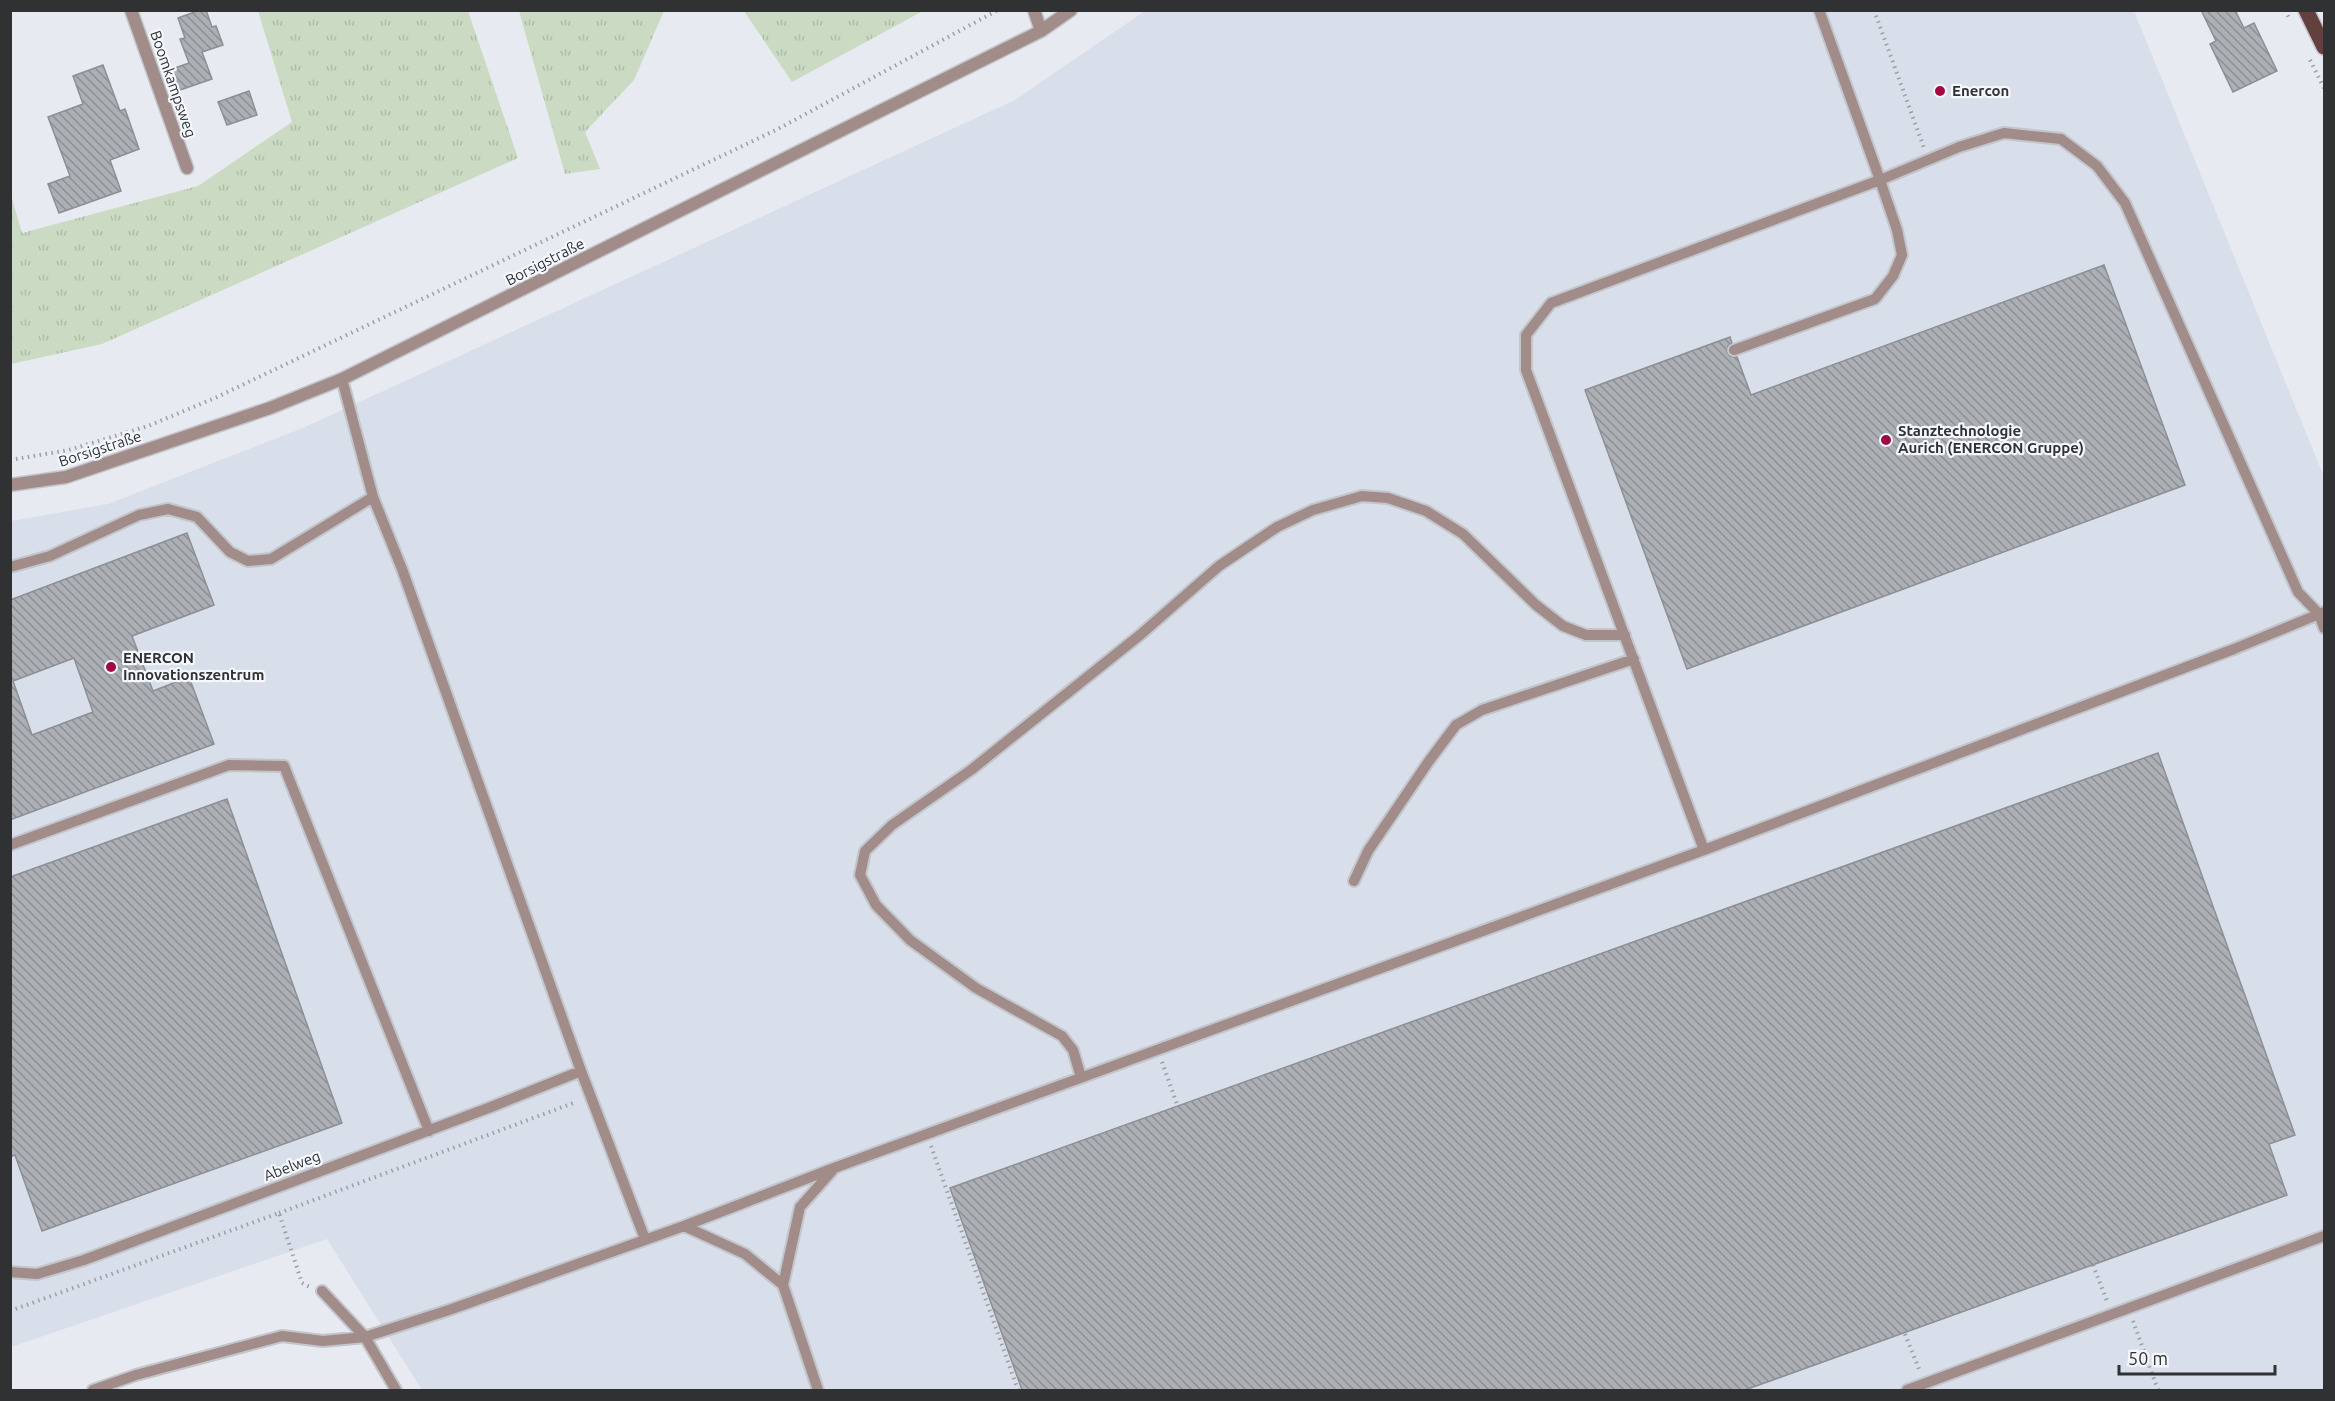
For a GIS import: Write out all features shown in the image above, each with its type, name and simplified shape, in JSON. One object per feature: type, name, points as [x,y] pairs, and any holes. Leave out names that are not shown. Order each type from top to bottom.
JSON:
[{"type":"main road","points":[[2306,10],[2325,47]]},
{"type":"street","name":"Boomkampsweg","points":[[131,10],[187,168]]},
{"type":"street","points":[[1034,10],[1041,31]]},
{"type":"street","name":"Borsigstraße","points":[[10,485],[66,477],[270,408],[342,379],[1041,31],[1071,10]]},
{"type":"lane","points":[[1734,350],[1875,299],[1893,276],[1902,255],[1897,230],[1819,10]]},
{"type":"lane","points":[[1704,850],[1526,370],[1526,335],[1551,303],[2004,133],[2061,139],[2097,166],[2125,202],[2298,592],[2322,613],[2325,628]]},
{"type":"lane","points":[[342,379],[373,497],[406,580],[581,1071],[645,1239]]},
{"type":"lane","points":[[1081,1077],[1073,1050],[1062,1036],[976,988],[910,940],[876,905],[860,875],[866,850],[892,825],[971,770],[1140,635],[1219,566],[1277,527],[1313,510],[1362,496],[1388,498],[1426,511],[1454,528],[1536,605],[1563,626],[1586,634],[1624,635]]},
{"type":"lane","points":[[10,567],[50,556],[140,515],[168,509],[197,517],[230,552],[248,561],[271,559],[373,497]]},
{"type":"lane","points":[[93,1390],[136,1375],[282,1336],[323,1341],[365,1337],[449,1310],[684,1226],[926,1134],[1704,850],[2234,649],[2322,613]]},
{"type":"lane","points":[[1354,881],[1368,851],[1456,725],[1482,710],[1634,659]]},
{"type":"lane","points":[[10,845],[229,765],[284,766],[429,1131]]},
{"type":"lane","name":"Abelweg","points":[[10,1272],[37,1274],[84,1260],[429,1131],[581,1071]]},
{"type":"lane","points":[[818,1390],[783,1285],[800,1207],[834,1168]]},
{"type":"lane","points":[[684,1226],[744,1254],[783,1285]]},
{"type":"lane","points":[[1907,1390],[2325,1236]]},
{"type":"lane","points":[[322,1291],[365,1337],[396,1390]]},
{"type":"path","name":"Borsigstraße","points":[[10,460],[69,450],[137,429],[215,398],[778,129],[998,10]]},
{"type":"path","points":[[1874,10],[1929,160]]},
{"type":"path","points":[[1157,1049],[1178,1107]]},
{"type":"path","points":[[10,1311],[591,1097]]},
{"type":"path","points":[[926,1134],[1018,1390]]},
{"type":"path","points":[[279,1213],[302,1283],[322,1291]]},
{"type":"path","points":[[2093,1265],[2112,1315]]},
{"type":"path","points":[[2129,1309],[2158,1390]]},
{"type":"path","points":[[1905,1334],[1925,1384]]},
{"type":"shaded area","points":[[1145,11],[2134,11],[2324,477],[2324,1390],[422,1390],[327,1239],[11,1347],[11,521],[108,504],[303,428],[1015,100]]},
{"type":"green space","points":[[258,11],[468,11],[518,158],[102,344],[11,364],[11,195],[22,233],[198,186],[292,122]]},
{"type":"green space","points":[[519,11],[664,11],[634,80],[585,132],[600,169],[565,174]]},
{"type":"green space","points":[[744,11],[923,11],[792,82]]},
{"type":"building","points":[[206,10],[212,27],[216,26],[223,45],[202,52],[212,79],[180,90],[172,69],[189,63],[180,39],[185,38],[178,18]]},
{"type":"building","points":[[2201,10],[2235,10],[2244,28],[2254,23],[2277,71],[2233,92],[2210,44],[2216,41]]},
{"type":"building","points":[[103,65],[120,111],[125,109],[139,149],[110,160],[121,191],[59,213],[48,184],[70,176],[48,117],[83,104],[73,76]]},
{"type":"building","points":[[249,91],[257,115],[227,125],[218,102]]},
{"type":"building","name":"Stanztechnologie Aurich (ENERCON Gruppe)","points":[[2104,265],[2185,485],[1687,669],[1585,390],[1730,337],[1732,343],[1728,346],[1727,352],[1730,356],[1737,357],[1751,395]]},
{"type":"building","name":"ENERCON Innovationszentrum","points":[[187,533],[214,605],[132,636],[153,691],[189,677],[214,744],[10,820],[10,600]],"holes":[[[74,658],[93,712],[32,735],[13,681]]]},
{"type":"building","points":[[2158,753],[2295,1135],[2269,1144],[2287,1195],[1745,1390],[1022,1390],[950,1188]]},
{"type":"building","points":[[227,799],[342,1123],[42,1231],[15,1155],[10,1157],[10,877]]},
{"type":"place","name":"Enercon","points":[[1940,91]]},
{"type":"place","name":"Stanztechnologie Aurich (ENERCON Gruppe)","points":[[1886,440]]},
{"type":"place","name":"ENERCON Innovationszentrum","points":[[111,667]]}]
